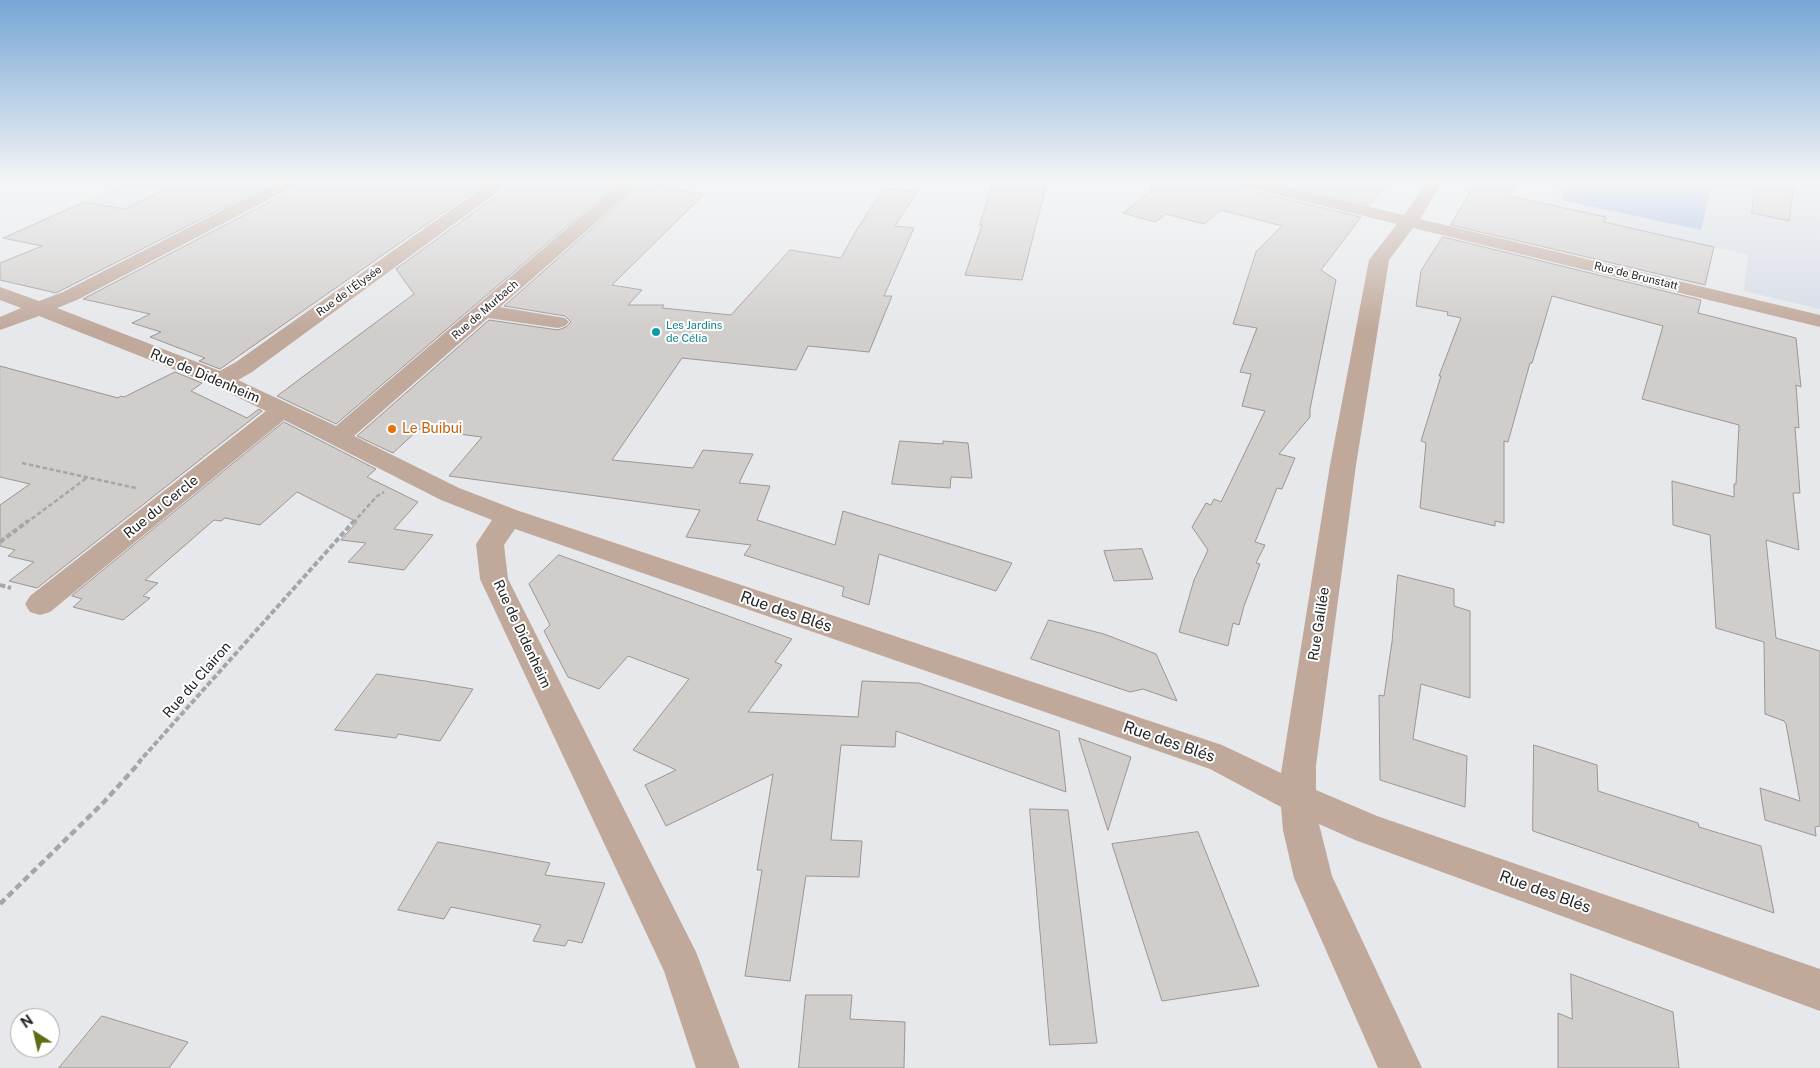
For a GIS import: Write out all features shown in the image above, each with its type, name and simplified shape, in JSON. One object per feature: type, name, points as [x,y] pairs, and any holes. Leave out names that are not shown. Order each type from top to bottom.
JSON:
[{"type":"street","points":[[0,324],[70,296],[193,232]]},
{"type":"street","name":"Rue de l'Élysée","points":[[221,380],[244,367],[431,232]]},
{"type":"street","name":"Rue de Murbach","points":[[338,437],[575,232]]},
{"type":"street","name":"Rue Galilée","points":[[1400,1068],[1313,878],[1301,830],[1298,799],[1299,765],[1303,733],[1344,465],[1379,260],[1401,232]]},
{"type":"street","name":"Rue de Brunstatt","points":[[1458,232],[1820,321]]},
{"type":"street","name":"Rue de Didenheim","points":[[0,292],[38,309],[221,380],[450,494],[509,517],[490,544],[494,579],[682,966],[718,1068]]},
{"type":"street","points":[[484,311],[558,322]]},
{"type":"street","name":"Rue du Cercle","points":[[40,604],[282,410]]},
{"type":"street","name":"Rue des Blés","points":[[509,517],[1222,759],[1298,799],[1368,829],[1820,990]]},
{"type":"path","points":[[22,463],[175,496]]},
{"type":"path","name":"Rue du Clairon","points":[[0,904],[104,802],[377,496],[414,476]]},
{"type":"path","points":[[0,542],[88,478]]},
{"type":"shaded area","points":[[1647,232],[1820,232],[1820,309],[1744,291],[1748,255]]},
{"type":"building","points":[[17,232],[176,232],[56,293],[0,280],[0,263],[42,246],[3,238]]},
{"type":"building","points":[[212,232],[416,232],[220,369],[199,361],[205,358],[150,337],[161,332],[132,323],[150,314],[83,299]]},
{"type":"building","points":[[447,232],[561,232],[336,424],[277,396],[414,294],[396,269]]},
{"type":"building","points":[[588,232],[666,232],[612,285],[642,290],[628,305],[664,305],[662,308],[731,315],[790,250],[841,258],[855,232],[912,232],[884,296],[892,296],[869,352],[808,346],[796,370],[682,358],[612,460],[693,468],[703,450],[753,454],[739,483],[770,486],[757,520],[835,545],[843,511],[1012,563],[996,591],[879,554],[869,605],[842,596],[844,587],[744,555],[751,545],[686,537],[700,510],[449,476],[482,437],[419,429],[393,453],[357,436],[489,320],[558,330],[566,327],[571,322],[565,316],[504,306]]},
{"type":"building","points":[[980,232],[1034,232],[1022,280],[965,275]]},
{"type":"building","points":[[1276,232],[1350,232],[1321,270],[1336,280],[1310,417],[1279,454],[1295,458],[1282,489],[1277,488],[1255,542],[1265,545],[1256,563],[1260,564],[1239,625],[1233,623],[1228,646],[1179,632],[1194,580],[1208,550],[1192,527],[1206,503],[1211,505],[1214,499],[1221,502],[1265,411],[1242,406],[1251,374],[1240,372],[1257,328],[1233,324],[1256,252]]},
{"type":"building","points":[[1480,232],[1647,232],[1714,247],[1705,285]]},
{"type":"building","points":[[1443,237],[1701,300],[1698,313],[1796,338],[1801,387],[1796,385],[1799,428],[1795,427],[1800,493],[1793,493],[1799,550],[1766,540],[1776,638],[1820,651],[1820,826],[1815,827],[1816,836],[1765,820],[1760,788],[1800,801],[1786,724],[1784,721],[1765,714],[1764,642],[1716,628],[1710,535],[1673,525],[1672,481],[1734,497],[1739,425],[1642,399],[1663,326],[1552,296],[1532,363],[1530,363],[1508,442],[1504,441],[1504,523],[1495,521],[1495,526],[1420,508],[1426,443],[1421,441],[1441,376],[1439,376],[1461,318],[1447,315],[1448,312],[1416,306],[1421,271]]},
{"type":"building","points":[[0,366],[118,398],[124,397],[175,372],[202,383],[191,391],[247,418],[259,409],[262,411],[37,588],[9,581],[34,562],[8,556],[15,550],[0,546],[0,505],[30,484],[0,477]]},
{"type":"building","points":[[284,422],[376,469],[367,477],[418,502],[394,529],[433,535],[404,570],[348,562],[366,543],[341,540],[357,522],[297,492],[260,525],[225,518],[221,521],[214,520],[145,580],[158,583],[143,596],[150,598],[123,620],[73,607],[82,599],[72,596]]},
{"type":"building","points":[[900,441],[943,444],[943,441],[968,443],[972,478],[951,477],[950,488],[892,484]]},
{"type":"building","points":[[1142,549],[1153,579],[1114,581],[1104,551]]},
{"type":"building","points":[[559,555],[792,639],[775,662],[782,665],[748,712],[858,717],[862,681],[919,683],[1059,731],[1066,792],[896,731],[895,747],[841,745],[831,840],[862,841],[859,877],[806,876],[790,981],[745,976],[762,870],[757,870],[773,774],[666,826],[645,785],[676,770],[633,750],[689,679],[628,656],[599,689],[568,677],[544,631],[550,625],[529,584]]},
{"type":"building","points":[[1398,575],[1454,589],[1454,606],[1470,611],[1470,698],[1421,684],[1413,739],[1467,756],[1465,807],[1380,780],[1379,695],[1384,696],[1392,642]]},
{"type":"building","points":[[1049,620],[1104,634],[1156,654],[1177,701],[1143,689],[1130,692],[1031,659]]},
{"type":"building","points":[[377,674],[473,689],[440,741],[398,734],[396,738],[335,730]]},
{"type":"building","points":[[1079,738],[1131,757],[1108,830]]},
{"type":"building","points":[[1534,745],[1597,765],[1598,791],[1698,823],[1699,827],[1761,846],[1774,913],[1533,831]]},
{"type":"building","points":[[1030,809],[1068,810],[1097,1043],[1050,1045]]},
{"type":"building","points":[[1198,832],[1259,986],[1162,1001],[1112,844]]},
{"type":"building","points":[[438,842],[550,863],[545,875],[605,883],[582,943],[568,940],[565,946],[533,941],[541,925],[451,907],[444,919],[398,910]]},
{"type":"building","points":[[1571,974],[1673,1012],[1679,1068],[1558,1068],[1558,1013],[1572,1019]]},
{"type":"building","points":[[806,995],[852,995],[850,1019],[905,1022],[904,1068],[799,1068]]},
{"type":"building","points":[[102,1016],[188,1042],[169,1068],[59,1068]]},
{"type":"place","name":"Les Jardins de Célia","points":[[656,332]]},
{"type":"place","name":"Le Buibui","points":[[392,429]]}]
